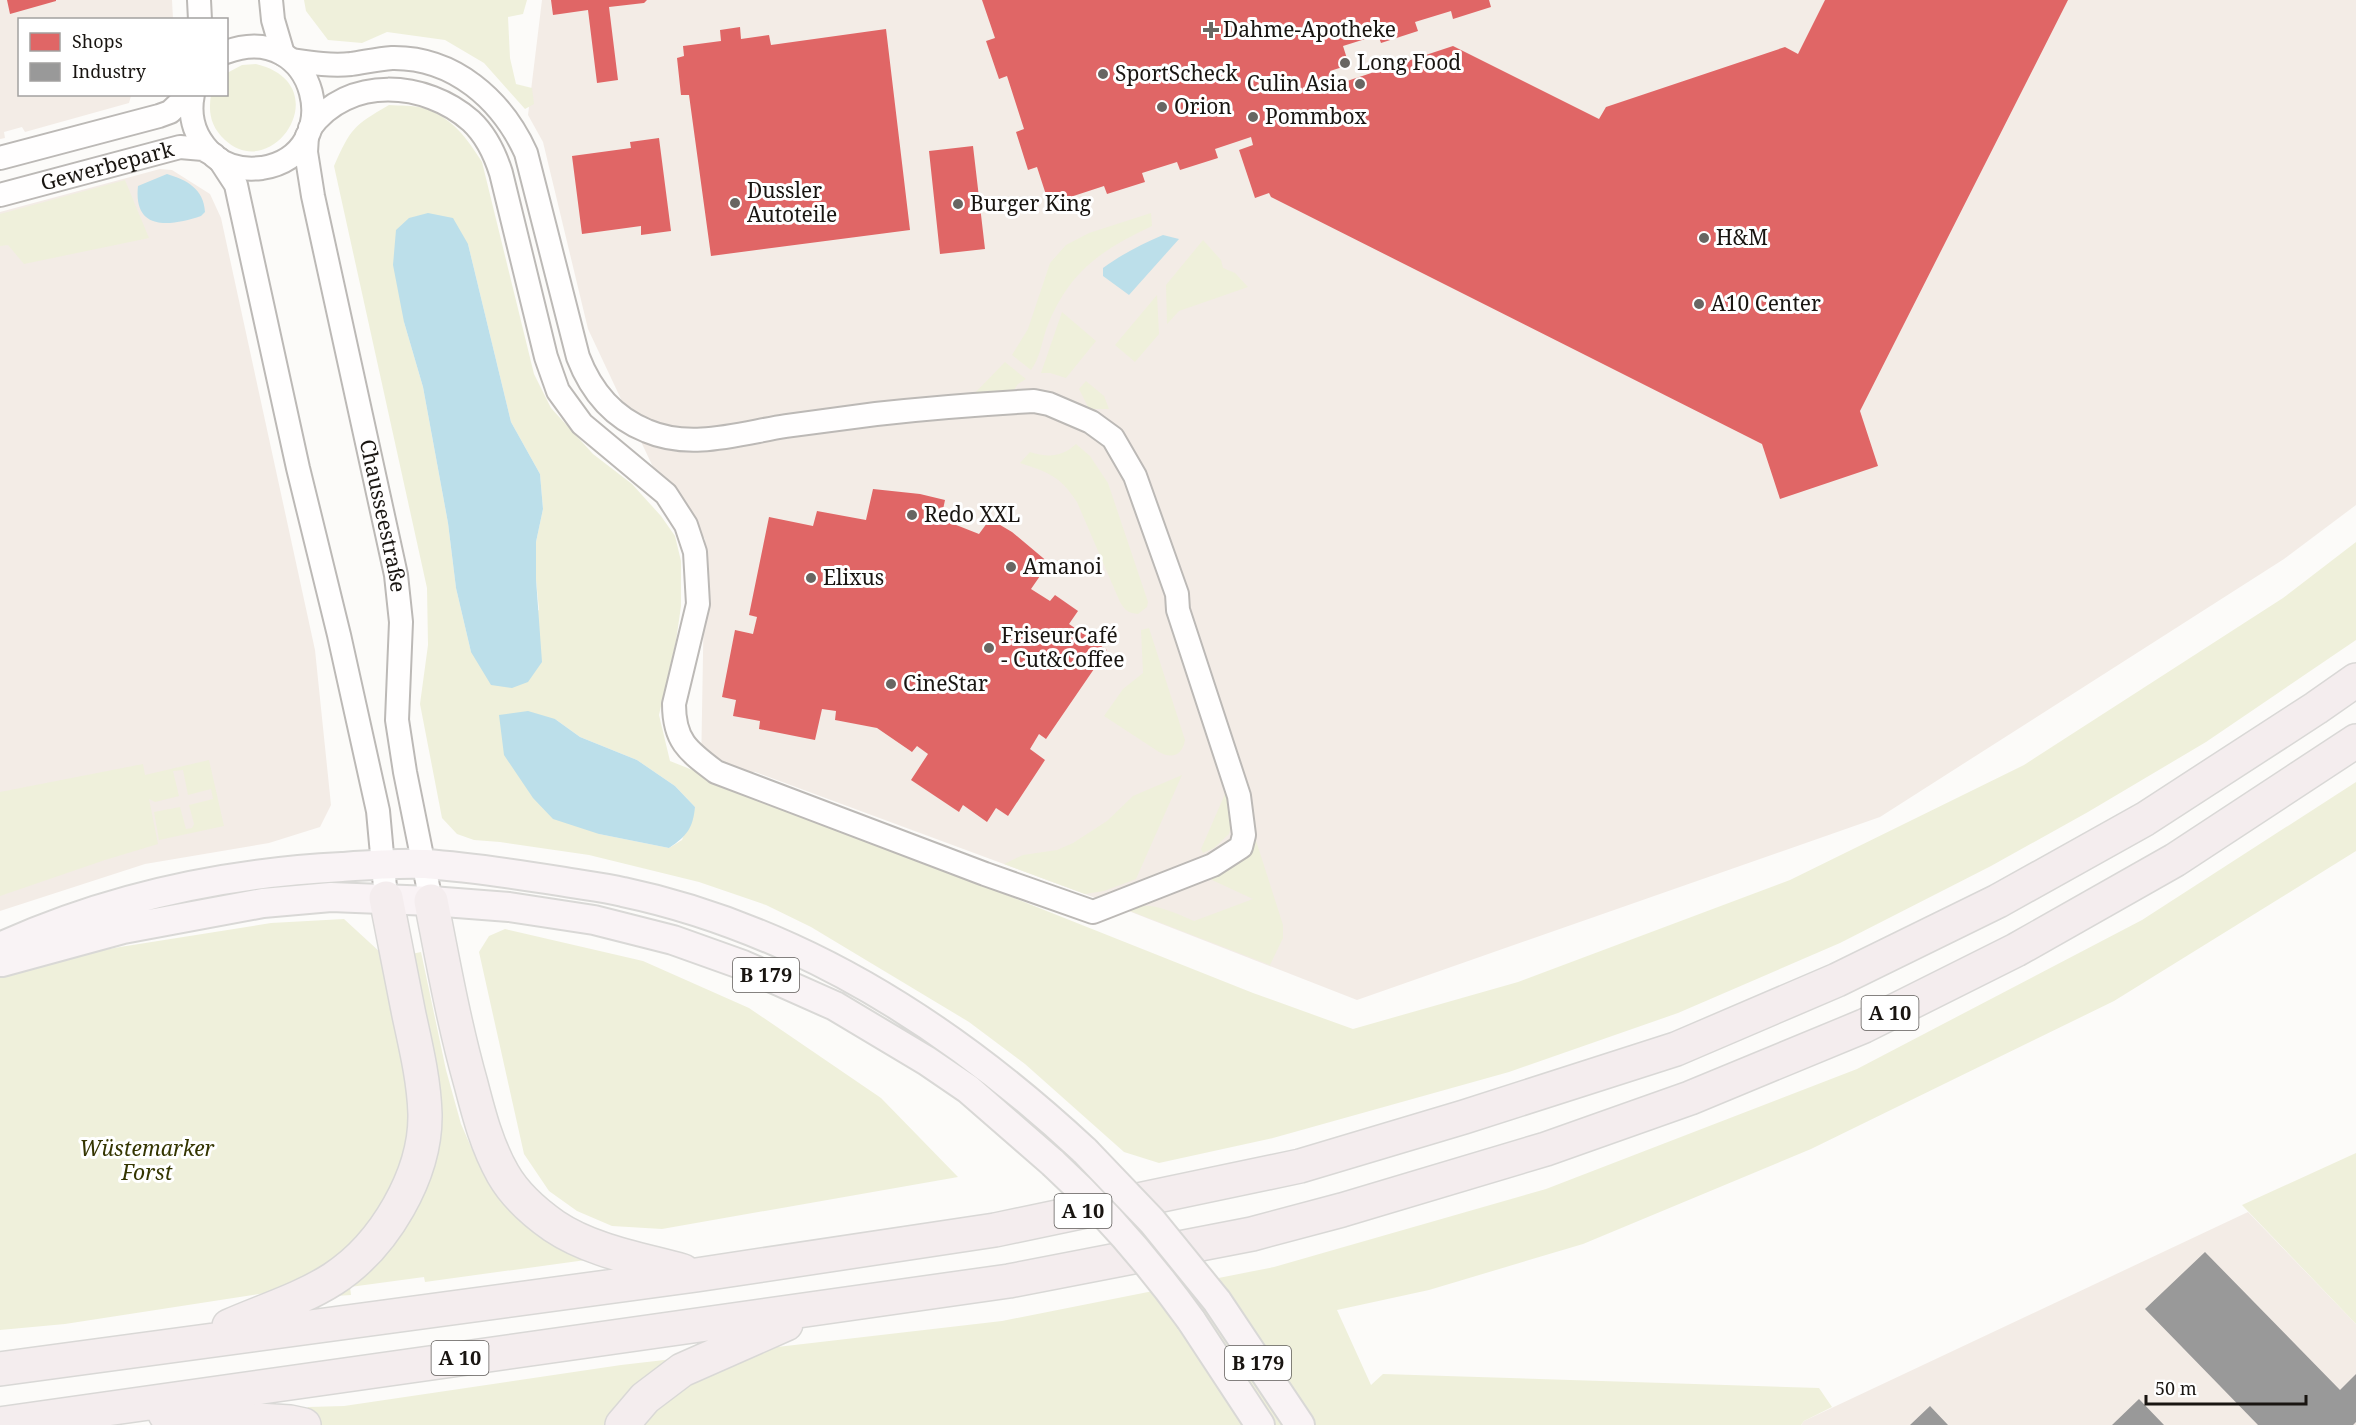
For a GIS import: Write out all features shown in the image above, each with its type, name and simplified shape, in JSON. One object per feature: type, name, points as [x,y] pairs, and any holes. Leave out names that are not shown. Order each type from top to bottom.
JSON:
[{"type":"highway","name":"A 10","points":[[0,1369],[696,1275],[994,1230],[1300,1166],[1464,1118],[1676,1048],[1837,980],[1998,902],[2145,819],[2356,680]]},
{"type":"highway","name":"A 10","points":[[0,1424],[1009,1281],[1252,1234],[1454,1178],[1546,1149],[1690,1098],[1864,1026],[2016,950],[2175,860],[2356,741]]},
{"type":"highway","points":[[195,1341],[332,1280],[352,1265],[374,1241],[405,1198],[418,1158],[425,1115],[419,1062],[386,898]]},
{"type":"highway","points":[[431,901],[469,1076],[491,1150],[504,1175],[521,1198],[537,1214],[577,1239],[696,1275]]},
{"type":"highway","points":[[622,1425],[645,1398],[682,1370],[823,1307]]},
{"type":"highway","points":[[97,1410],[290,1422],[304,1425]]},
{"type":"main road","points":[[0,947],[79,916],[164,891],[302,869],[424,864]]},
{"type":"main road","name":"B 179","points":[[424,864],[528,876],[624,892],[720,920],[792,948],[877,993],[930,1025],[1020,1092],[1085,1151],[1152,1221],[1217,1301],[1300,1425]]},
{"type":"main road","points":[[0,962],[123,929],[231,909],[331,897],[386,898]]},
{"type":"main road","name":"B 179","points":[[386,898],[509,907],[594,920],[673,940],[743,965],[835,1006],[927,1061],[968,1089],[1089,1196],[1166,1284],[1260,1425]]},
{"type":"street","points":[[199,0],[201,18]]},
{"type":"street","points":[[271,0],[273,20],[287,57]]},
{"type":"street","points":[[228,51],[236,48],[260,46],[287,57]]},
{"type":"street","name":"Chausseestraße","points":[[287,57],[307,80],[312,91],[313,116],[306,152],[313,196],[396,575],[401,622],[397,720],[431,901]]},
{"type":"street","name":"Gewerbepark","points":[[6,194],[180,147],[203,149],[242,168],[268,167],[291,155],[300,147],[320,114],[340,100],[390,88],[411,90],[440,100],[473,123],[495,156],[546,357],[558,391],[582,424],[666,494],[679,512],[689,534],[695,552],[698,604],[674,704],[674,721],[677,734],[700,760],[716,772],[985,874],[1093,912],[1214,865],[1241,847],[1244,835],[1239,796],[1178,610],[1177,594],[1135,476],[1113,438],[1091,422],[1049,404],[1034,401],[913,410],[784,426],[723,438],[689,439],[648,432],[608,407],[584,373],[526,153],[516,131],[491,99],[453,72],[411,60],[394,58],[334,65],[287,57]]},
{"type":"street","name":"Gewerbepark","points":[[10,155],[159,116],[170,112],[189,96]]},
{"type":"street","points":[[191,96],[194,126],[205,147],[216,157],[236,185],[298,468],[376,800],[386,898]]},
{"type":"street","points":[[6,194],[10,155]]},
{"type":"shaded area","points":[[0,0],[172,0],[173,18],[18,18],[18,96],[131,96],[129,103],[25,132],[22,127],[4,132],[5,138],[0,139]]},
{"type":"shaded area","points":[[542,0],[2356,0],[2356,505],[2284,559],[1880,817],[1357,1000],[1085,894],[755,772],[701,771],[705,539],[660,482],[588,329],[543,142],[528,115]]},
{"type":"shaded area","points":[[160,169],[172,170],[210,194],[221,218],[315,650],[331,805],[320,827],[269,843],[145,864],[0,911],[0,212]]},
{"type":"shaded area","points":[[2248,1212],[2356,1324],[2356,1425],[1801,1425],[1804,1421]]},
{"type":"green space","points":[[304,0],[527,0],[523,14],[508,17],[510,58],[516,84],[532,88],[534,104],[525,109],[484,63],[445,40],[387,32],[362,43],[328,40],[306,11]]},
{"type":"green space","points":[[256,64],[281,75],[293,91],[296,109],[290,126],[278,141],[262,150],[244,150],[225,140],[216,130],[210,114],[211,96],[228,96],[228,72],[242,65]]},
{"type":"green space","points":[[389,105],[423,108],[442,117],[458,129],[471,145],[482,162],[534,374],[551,408],[593,454],[632,484],[661,516],[675,536],[681,561],[681,606],[676,641],[659,715],[670,761],[1253,993],[1353,1029],[1518,982],[1790,880],[2024,765],[2283,598],[2356,542],[2356,640],[2206,742],[2088,812],[1991,866],[1840,943],[1678,1013],[1509,1072],[1273,1138],[1159,1163],[1124,1152],[1025,1064],[969,1022],[811,927],[766,905],[699,882],[589,855],[474,840],[457,834],[442,818],[420,704],[428,645],[427,588],[334,166],[354,129]],"holes":[[[468,244],[511,422],[540,474],[543,509],[536,542],[539,610],[471,652],[456,588],[448,523],[423,387],[404,322]],[[555,719],[580,737],[637,760],[675,786],[695,807],[682,840],[669,848],[599,834]]]},
{"type":"green space","points":[[125,180],[149,238],[24,264],[8,245],[0,246],[0,214]]},
{"type":"green space","points":[[1151,213],[1152,226],[1118,244],[1090,263],[1068,288],[1049,322],[1031,370],[1012,355],[1028,329],[1050,263],[1066,245],[1089,233]]},
{"type":"green space","points":[[1203,240],[1221,260],[1223,268],[1235,273],[1248,287],[1179,311],[1167,324],[1166,285]]},
{"type":"green space","points":[[1157,295],[1159,334],[1135,362],[1115,345]]},
{"type":"green space","points":[[1062,312],[1096,341],[1066,378],[1041,373]]},
{"type":"green space","points":[[1005,362],[1026,379],[1018,384],[1011,394],[970,398]]},
{"type":"green space","points":[[1086,381],[1104,396],[1109,409],[1089,409],[1079,389]]},
{"type":"green space","points":[[1076,444],[1090,456],[1108,483],[1148,602],[1147,607],[1138,614],[1128,611],[1120,602],[1071,493],[1053,476],[1020,463],[1030,452],[1043,455],[1060,454]]},
{"type":"green space","points":[[1149,628],[1185,740],[1182,750],[1176,755],[1159,752],[1104,716],[1123,689],[1143,673],[1141,630]]},
{"type":"green space","points":[[209,760],[224,826],[159,840],[154,812],[180,807],[186,829],[192,828],[194,824],[189,805],[213,799],[211,789],[188,795],[183,770],[173,771],[179,796],[155,802],[149,799],[158,844],[0,896],[0,792],[143,764],[145,775]]},
{"type":"green space","points":[[1182,775],[1136,879],[1104,891],[1085,894],[1004,864],[1023,855],[1057,850],[1073,843],[1107,821],[1133,796]]},
{"type":"green space","points":[[2356,782],[2356,851],[2114,1001],[1811,1149],[1583,1244],[1429,1290],[1337,1310],[1371,1385],[1383,1374],[1819,1388],[1832,1407],[1804,1421],[1801,1425],[294,1425],[308,1407],[344,1406],[621,1365],[1002,1321],[1274,1267],[1546,1189],[1857,1069],[2142,920]]},
{"type":"green space","points":[[1225,794],[1230,804],[1231,814],[1229,834],[1214,848],[1203,853],[1201,849]]},
{"type":"green space","points":[[1252,828],[1283,925],[1283,938],[1270,965],[1125,909],[1152,906],[1169,910],[1194,921],[1253,899],[1211,878],[1242,861]]},
{"type":"green space","name":"Wüstemarker Forst","points":[[344,919],[381,953],[411,1111],[398,1183],[373,1225],[336,1261],[272,1292],[65,1324],[0,1330],[0,956],[61,958],[271,923]]},
{"type":"green space","points":[[505,929],[643,961],[749,1008],[881,1098],[958,1177],[662,1229],[612,1226],[577,1211],[549,1191],[524,1154],[479,952],[489,936]]},
{"type":"green space","points":[[421,952],[446,1070],[461,1124],[475,1156],[492,1183],[593,1259],[425,1282],[424,1277],[350,1287],[351,1295],[336,1296],[336,1291],[412,1204],[407,955]]},
{"type":"green space","points":[[2356,1153],[2356,1324],[2242,1205]]},
{"type":"water","points":[[167,174],[181,179],[198,191],[205,212],[201,216],[167,223],[156,222],[142,212],[138,201],[138,186]]},
{"type":"water","points":[[428,213],[453,218],[468,244],[511,422],[540,474],[543,509],[536,542],[536,579],[542,662],[528,682],[512,688],[491,685],[471,652],[456,588],[448,523],[423,387],[404,322],[393,265],[396,230],[409,218]]},
{"type":"water","points":[[1163,235],[1179,239],[1129,295],[1103,276],[1103,268],[1110,263]]},
{"type":"water","points":[[528,711],[555,719],[580,737],[637,760],[675,786],[695,807],[693,821],[685,835],[669,848],[599,834],[553,819],[533,798],[504,755],[499,715]]},
{"type":"building: Shops","points":[[7,0],[56,0],[56,1],[10,14]]},
{"type":"building: Shops","points":[[551,0],[647,0],[644,3],[609,7],[618,80],[597,83],[588,10],[553,15]]},
{"type":"building: Shops","name":"A10 Center","points":[[982,0],[1489,0],[1491,7],[1453,19],[1451,11],[1415,22],[1418,31],[1381,43],[1378,35],[1343,46],[1349,65],[1330,71],[1335,85],[1453,46],[1599,119],[1606,107],[1785,47],[1798,54],[1825,0],[2068,0],[1860,411],[1878,466],[1780,499],[1762,444],[1271,197],[1269,193],[1255,198],[1239,150],[1253,145],[1251,137],[1215,149],[1218,158],[1180,170],[1177,162],[1142,173],[1145,182],[1107,194],[1104,186],[1049,204],[1037,167],[1028,170],[1016,132],[1024,129],[1007,76],[999,79],[986,41],[995,38]]},
{"type":"building: Shops","points":[[740,27],[741,39],[769,35],[771,45],[886,29],[910,230],[711,256],[689,95],[681,95],[677,58],[684,56],[683,46],[721,41],[720,30]]},
{"type":"building: Shops","points":[[659,138],[671,231],[641,235],[641,226],[582,234],[572,156],[631,148],[630,142]]},
{"type":"building: Shops","points":[[973,146],[985,249],[940,254],[929,151]]},
{"type":"building: Shops","points":[[873,489],[920,494],[945,500],[941,519],[979,534],[990,519],[1012,532],[1049,563],[1031,589],[1050,601],[1055,595],[1078,611],[1069,624],[1107,650],[1046,739],[1039,734],[1030,749],[1045,760],[1008,816],[996,808],[987,822],[963,805],[959,812],[911,780],[928,754],[917,746],[912,752],[877,728],[835,720],[836,711],[822,709],[815,740],[759,729],[760,721],[733,716],[736,700],[722,697],[735,630],[753,634],[757,617],[749,615],[769,517],[813,526],[817,511],[866,520]]},
{"type":"building: Industry","points":[[2205,1252],[2340,1390],[2356,1374],[2356,1422],[2353,1425],[2258,1425],[2145,1309]]},
{"type":"building: Industry","points":[[2139,1399],[2164,1425],[2112,1425]]},
{"type":"building: Industry","points":[[1930,1406],[1948,1425],[1910,1425]]},
{"type":"place","name":"Dahme-Apotheke","points":[[1211,30]]},
{"type":"place","name":"Long Food","points":[[1345,63]]},
{"type":"place","name":"SportScheck","points":[[1103,74]]},
{"type":"place","name":"Culin Asia","points":[[1360,84]]},
{"type":"place","name":"Orion","points":[[1162,107]]},
{"type":"place","name":"Pommbox","points":[[1253,117]]},
{"type":"place","name":"Dussler Autoteile","points":[[735,203]]},
{"type":"place","name":"Burger King","points":[[958,204]]},
{"type":"place","name":"H&M","points":[[1704,238]]},
{"type":"place","name":"A10 Center","points":[[1699,304]]},
{"type":"place","name":"Redo XXL","points":[[912,515]]},
{"type":"place","name":"Amanoi","points":[[1011,567]]},
{"type":"place","name":"Elixus","points":[[811,578]]},
{"type":"place","name":"FriseurCafé - Cut&Coffee","points":[[989,648]]},
{"type":"place","name":"CineStar","points":[[891,684]]}]
